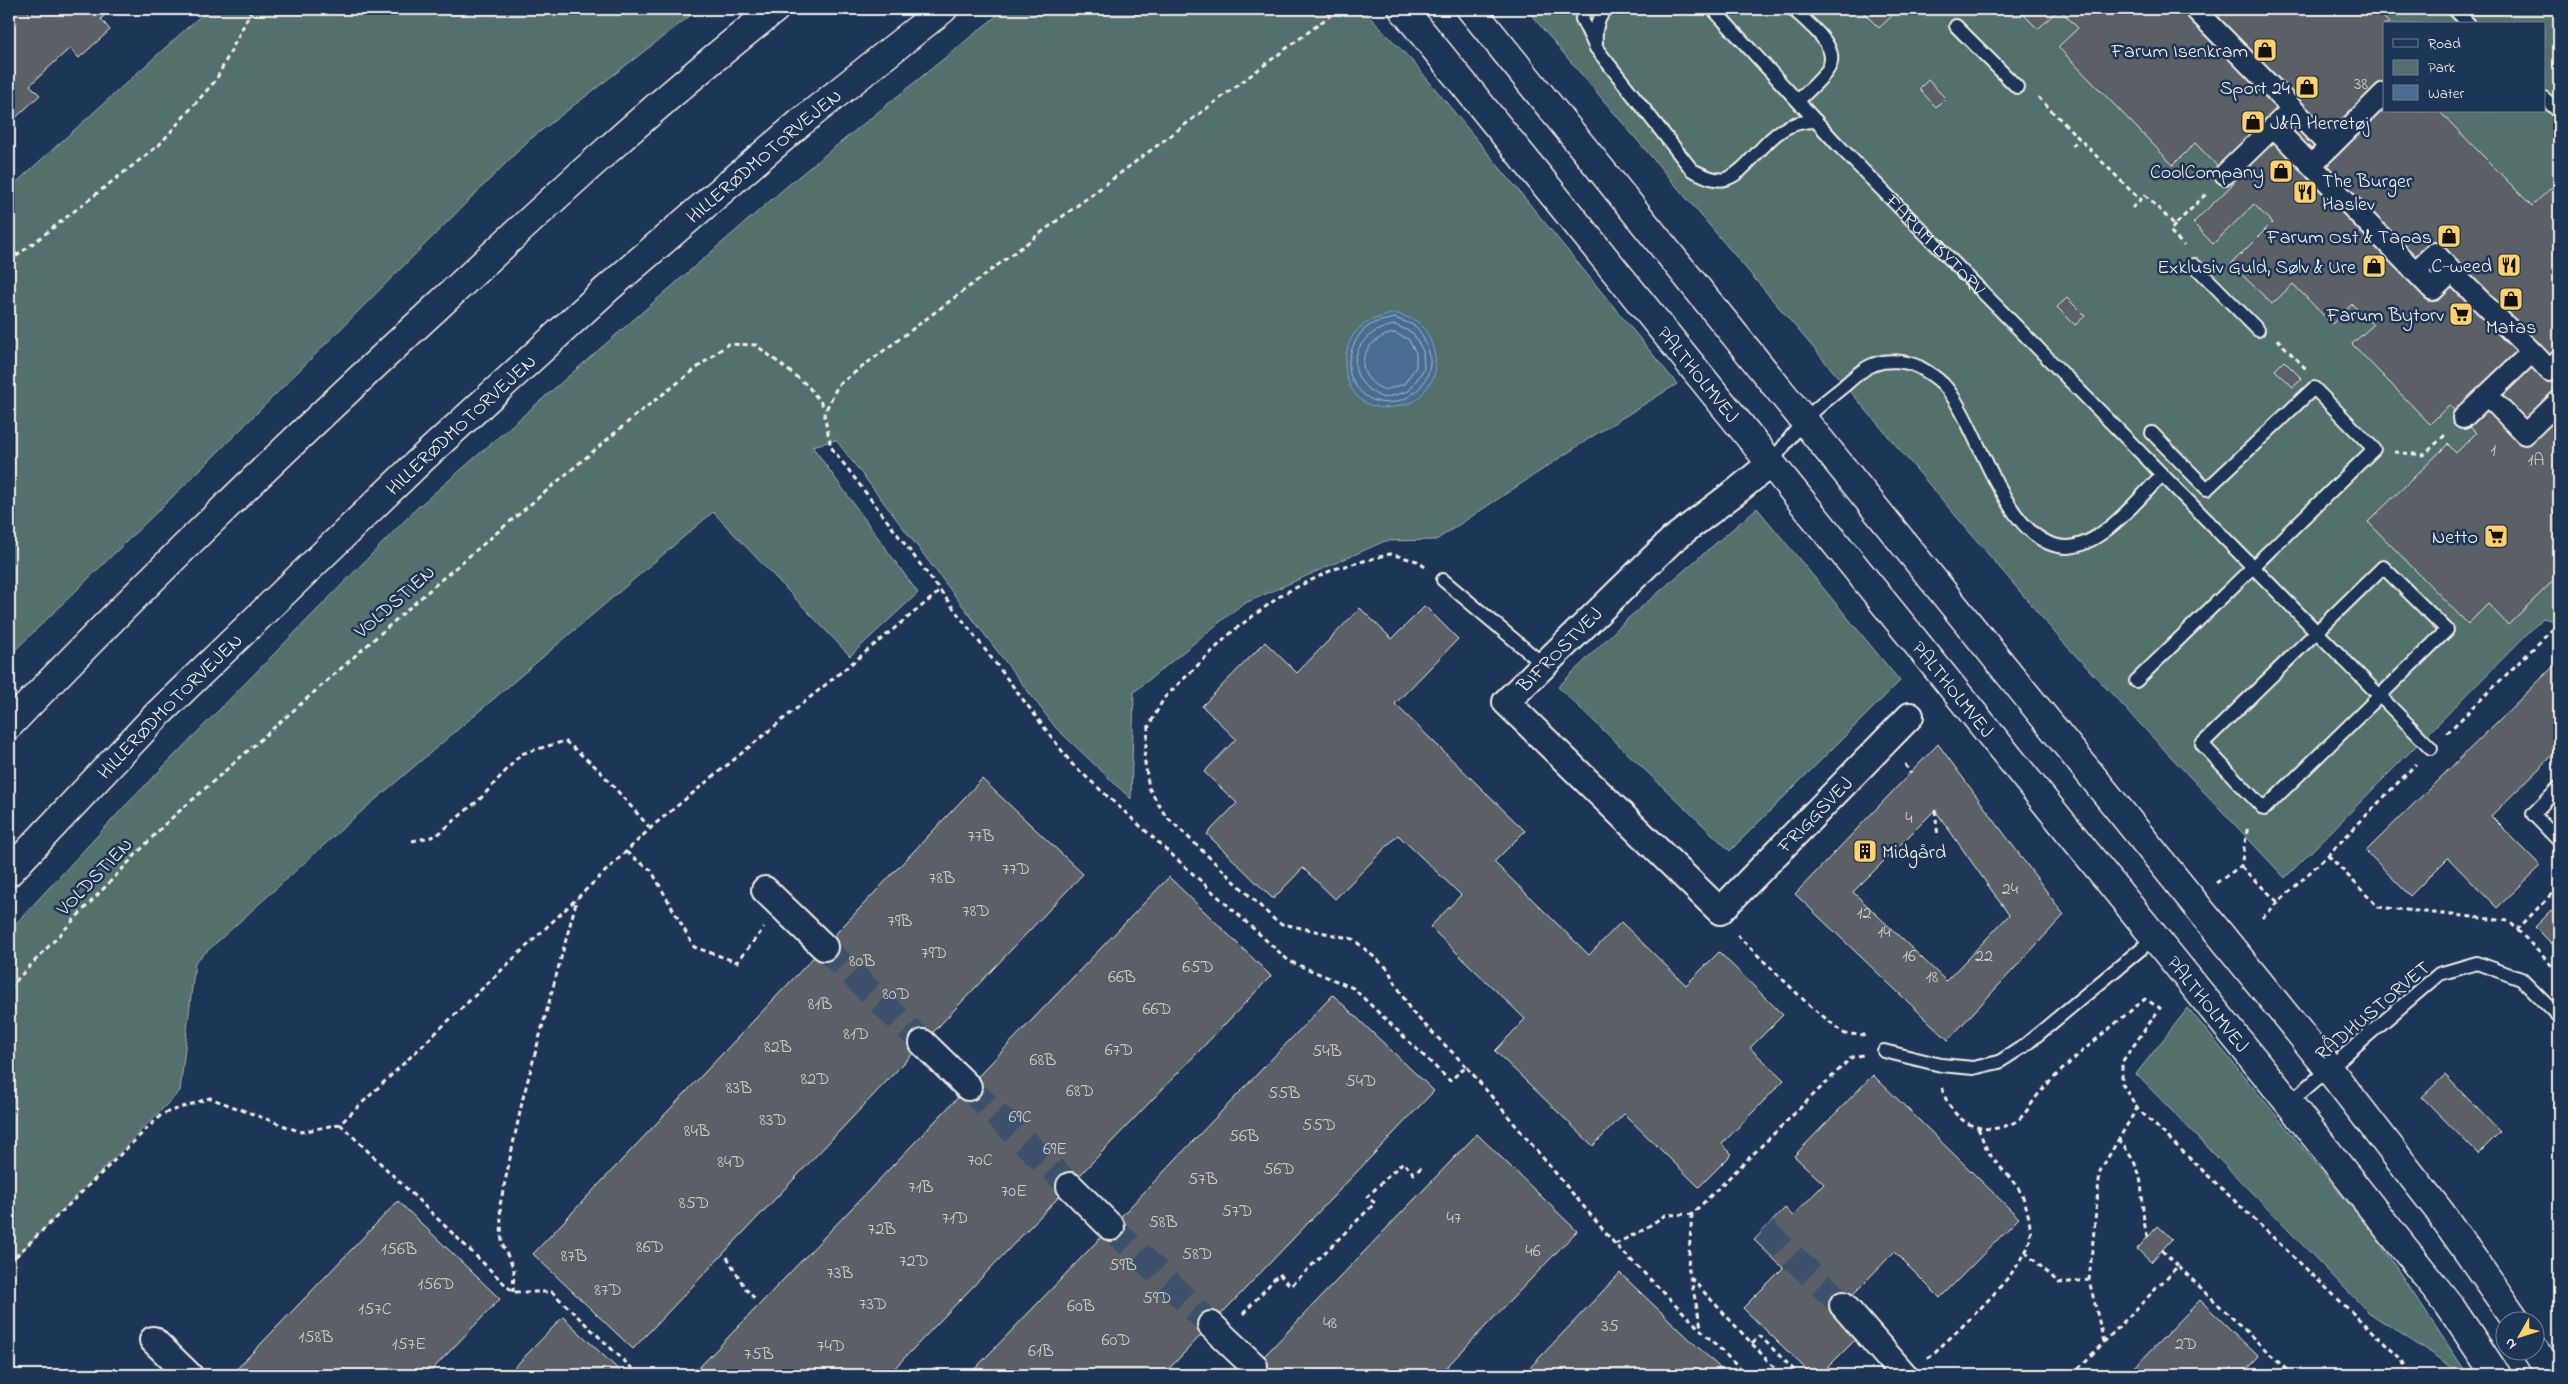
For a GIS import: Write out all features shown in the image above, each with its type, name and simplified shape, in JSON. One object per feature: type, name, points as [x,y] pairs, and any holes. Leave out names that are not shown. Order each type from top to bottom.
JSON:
[{"type":"main road","points":[[9,725],[92,637],[349,387],[540,211],[733,42],[775,9]]},
{"type":"main road","name":"HILLERØDMOTORVEJEN","points":[[9,872],[158,714],[422,458],[607,289],[762,155],[943,9]]},
{"type":"main road","name":"PALTHOLMVEJ","points":[[1403,9],[1771,462],[1945,682],[2289,1103],[2449,1305],[2496,1375]]},
{"type":"main road","points":[[1471,9],[2329,1070],[2440,1212],[2510,1312]]},
{"type":"main road","points":[[2543,1362],[2551,1375]]},
{"type":"street","points":[[2195,9],[2330,147]]},
{"type":"street","points":[[2311,165],[2383,94]]},
{"type":"street","points":[[2225,174],[2292,109]]},
{"type":"street","points":[[2274,127],[2434,290],[2452,272],[2532,352],[2556,371]]},
{"type":"street","points":[[2462,418],[2532,352]]},
{"type":"street","points":[[2487,395],[2525,434],[2559,401]]},
{"type":"street","name":"BIFROSTVEJ","points":[[1720,911],[1506,702],[1672,540],[1738,490],[1771,462]]},
{"type":"street","name":"FRIGGSVEJ","points":[[1720,911],[1910,716]]},
{"type":"street","points":[[774,898],[824,947]]},
{"type":"street","points":[[923,1043],[968,1087]]},
{"type":"street","points":[[1070,1186],[1111,1227]]},
{"type":"street","points":[[1843,1305],[1914,1369]]},
{"type":"street","points":[[1211,1324],[1254,1366]]},
{"type":"street","points":[[153,1340],[190,1375]]},
{"type":"lane","points":[[1584,9],[1582,19],[1596,48],[1692,170],[1707,177],[1724,180],[1739,172],[1782,128],[1798,121],[1816,121]]},
{"type":"lane","points":[[1596,48],[1595,29],[1606,9]]},
{"type":"lane","name":"FARUM BYTORV","points":[[1713,9],[1816,121],[2431,748]]},
{"type":"lane","points":[[1794,9],[1830,48],[1832,58],[1828,70],[1798,101]]},
{"type":"lane","points":[[2454,9],[2467,22]]},
{"type":"lane","points":[[1956,26],[2016,87]]},
{"type":"lane","points":[[2546,100],[2559,112]]},
{"type":"lane","points":[[2194,265],[2258,330]]},
{"type":"lane","points":[[1771,462],[1805,420],[1860,373],[1875,364],[1896,361],[1913,364],[1930,373],[1944,386],[1968,423],[2009,504],[2024,524],[2044,541],[2062,546],[2080,544],[2107,529],[2162,475]]},
{"type":"lane","points":[[2136,681],[2374,449],[2314,388],[2207,488],[2152,433]]},
{"type":"lane","points":[[2383,567],[2447,630],[2264,809],[2202,744],[2317,632],[2383,567]]},
{"type":"lane","points":[[1443,580],[1544,665]]},
{"type":"lane","points":[[2559,787],[2533,814],[2559,841]]},
{"type":"lane","points":[[1884,1051],[1941,1065],[1973,1068],[1999,1062],[2024,1046],[2154,938]]},
{"type":"lane","name":"RÅDHUSTORVET","points":[[2289,1103],[2439,974],[2477,963],[2522,979],[2559,1017]]},
{"type":"path","points":[[9,262],[159,145],[216,80],[252,9]]},
{"type":"path","points":[[1340,9],[838,385],[824,414],[831,447],[939,592],[1072,764],[1289,961],[1353,988],[1450,1082],[1466,1066]]},
{"type":"path","points":[[2016,87],[2022,81],[2140,200]]},
{"type":"path","points":[[2072,146],[2079,139]]},
{"type":"path","points":[[2132,208],[2145,195],[2175,225],[2225,174]]},
{"type":"path","points":[[9,246],[17,255]]},
{"type":"path","name":"VOLDSTIEN","points":[[9,988],[165,824],[442,579],[641,411],[728,344],[756,345],[806,385],[826,409]]},
{"type":"path","points":[[2374,449],[2424,456],[2462,418]]},
{"type":"path","points":[[1443,580],[1417,562],[1390,554],[1334,569],[1283,594],[1234,630],[1164,698],[1149,726],[1144,757],[1149,788],[1165,816],[1278,923],[1353,938],[1387,968],[1411,1011],[1466,1066],[1615,1244],[1746,1375]]},
{"type":"path","points":[[9,1263],[162,1114],[210,1098],[300,1132],[340,1124],[651,829],[939,592]]},
{"type":"path","points":[[2262,918],[2328,855],[2431,748],[2559,623]]},
{"type":"path","points":[[412,841],[436,836],[480,798],[521,754],[565,741],[597,768],[651,829]]},
{"type":"path","points":[[2227,875],[2241,866],[2249,823],[2264,809]]},
{"type":"path","points":[[1935,810],[1938,837]]},
{"type":"path","points":[[626,852],[652,870],[694,947],[737,962],[774,898]]},
{"type":"path","points":[[2328,855],[2378,907],[2509,921],[2559,973]]},
{"type":"path","points":[[2241,866],[2278,902]]},
{"type":"path","points":[[2517,930],[2559,886]]},
{"type":"path","points":[[514,1292],[514,1269],[502,1244],[500,1205],[523,1098],[577,899]]},
{"type":"path","points":[[1701,1328],[1688,1266],[1692,1214],[1852,1058],[1884,1051],[1877,1036],[1845,1034],[1808,1005],[1737,936],[1720,911]]},
{"type":"path","points":[[1941,1065],[1940,1082],[1946,1102],[1959,1118],[1978,1128],[1998,1129],[2018,1121],[2041,1090],[2145,998],[2160,1008],[2122,1062],[2122,1083],[2137,1108],[2402,1360],[2410,1375]]},
{"type":"path","points":[[2104,1342],[2089,1280],[2100,1171],[2137,1108]]},
{"type":"path","points":[[340,1124],[514,1292],[552,1292],[639,1375]]},
{"type":"path","points":[[1914,1369],[1964,1326],[2020,1261],[2030,1243],[2028,1212],[2021,1193],[1989,1154],[1978,1128]]},
{"type":"path","points":[[2119,1139],[2131,1156],[2140,1177],[2144,1225],[2148,1237]]},
{"type":"path","points":[[1243,1314],[1279,1274],[1291,1286],[1375,1203],[1367,1197],[1403,1162],[1414,1174],[1422,1167]]},
{"type":"path","points":[[1615,1244],[1643,1230],[1665,1215],[1692,1214]]},
{"type":"path","points":[[2162,1250],[2292,1375]]},
{"type":"path","points":[[2024,1252],[2059,1283],[2089,1280]]},
{"type":"path","points":[[727,1258],[745,1288],[757,1301]]},
{"type":"path","points":[[2072,1375],[2178,1266]]},
{"type":"path","points":[[1691,1278],[1781,1375]]},
{"type":"path","points":[[1752,1343],[1760,1336],[1799,1375]]},
{"type":"green space","points":[[215,9],[699,9],[529,140],[205,465],[9,656],[9,189],[197,19]]},
{"type":"green space","points":[[1005,9],[1362,9],[1414,63],[1677,384],[1593,436],[1436,540],[1385,541],[1241,605],[1134,692],[1131,799],[1056,728],[836,440],[812,446],[918,593],[850,656],[713,512],[355,817],[195,962],[180,1091],[9,1264],[9,931],[125,806],[417,508],[793,181]]},
{"type":"green space","points":[[1526,9],[2559,9],[2559,622],[2543,618],[2285,878],[2061,640]]},
{"type":"green space","points":[[1757,508],[1900,681],[1730,851],[1558,687],[1625,621]]},
{"type":"green space","points":[[2188,1008],[2375,1236],[2468,1375],[2464,1375],[2368,1312],[2136,1074]]},
{"type":"water","points":[[1395,313],[1414,320],[1427,332],[1436,366],[1427,387],[1414,401],[1385,408],[1364,402],[1356,394],[1346,374],[1345,363],[1350,341],[1359,328],[1372,320]]},
{"type":"building","points":[[9,9],[25,9],[31,15],[38,9],[111,9],[101,19],[110,30],[79,58],[70,48],[30,85],[40,95],[9,124]]},
{"type":"building","points":[[1860,9],[1899,9],[1879,28]]},
{"type":"building","points":[[2018,9],[2059,9],[2038,29]]},
{"type":"building","name":"Farum Bytorv","points":[[2059,9],[2375,9],[2388,22],[2383,22],[2383,112],[2440,112],[2532,206],[2552,187],[2559,194],[2559,575],[2508,625],[2488,604],[2468,624],[2368,522],[2448,444],[2456,453],[2476,433],[2449,405],[2430,424],[2352,344],[2373,325],[2352,304],[2332,324],[2293,284],[2272,304],[2231,264],[2272,223],[2254,204],[2213,244],[2193,223],[2234,183],[2195,143],[2173,165],[2058,47],[2078,28]]},
{"type":"building","points":[[1928,80],[1945,98],[1936,107],[1919,89]]},
{"type":"building","points":[[2067,298],[2085,316],[2075,325],[2057,307]]},
{"type":"building","points":[[2284,361],[2302,379],[2293,387],[2275,370]]},
{"type":"building","points":[[1425,606],[1458,639],[1395,704],[1525,831],[1494,862],[1589,955],[1621,922],[1686,985],[1719,952],[1783,1015],[1750,1048],[1784,1080],[1722,1144],[1732,1154],[1699,1187],[1624,1114],[1593,1146],[1495,1051],[1525,1019],[1430,927],[1461,895],[1398,835],[1335,899],[1303,868],[1273,899],[1207,834],[1237,803],[1204,772],[1236,739],[1202,706],[1265,642],[1297,673],[1360,608],[1392,639]]},
{"type":"building","points":[[2559,661],[2559,749],[2491,816],[2541,866],[2497,908],[2448,858],[2410,896],[2366,851]]},
{"type":"building","name":"Midgård","points":[[1938,744],[2064,915],[1948,1040],[1795,894]],"holes":[[[1935,810],[2009,915],[1946,981],[1853,892]]]},
{"type":"building","points":[[982,779],[1083,874],[633,1349],[533,1254]]},
{"type":"building","points":[[1169,877],[1271,976],[888,1375],[692,1375]]},
{"type":"building","points":[[2559,903],[2559,951],[2535,927]]},
{"type":"building","points":[[1333,995],[1434,1091],[1163,1375],[969,1375]]},
{"type":"building","points":[[1873,1075],[2019,1218],[1940,1298],[1894,1252],[1833,1315],[1857,1338],[1820,1375],[1812,1375],[1743,1308],[1783,1268],[1754,1240],[1785,1208],[1793,1216],[1824,1184],[1794,1156]]},
{"type":"building","points":[[2445,1075],[2500,1132],[2478,1154],[2422,1097]]},
{"type":"building","points":[[1477,1134],[1577,1231],[1439,1375],[1246,1375]]},
{"type":"building","points":[[398,1201],[500,1299],[427,1375],[231,1375]]},
{"type":"building","points":[[2158,1226],[2172,1239],[2151,1262],[2137,1249]]},
{"type":"building","points":[[1620,1273],[1720,1368],[1714,1375],[1523,1375]]},
{"type":"building","points":[[2200,1300],[2259,1357],[2242,1375],[2127,1375]]},
{"type":"building","points":[[563,1317],[624,1375],[507,1375]]},
{"type":"tunnel","points":[[824,947],[923,1043]]},
{"type":"tunnel","points":[[968,1087],[1070,1186]]},
{"type":"tunnel","points":[[1111,1227],[1211,1325]]},
{"type":"tunnel","points":[[1764,1230],[1843,1305]]},
{"type":"place","name":"Farum Isenkram","points":[[2265,50]]},
{"type":"place","name":"Sport 24","points":[[2307,87]]},
{"type":"place","name":"J&A Herretøj","points":[[2253,122]]},
{"type":"place","name":"CoolCompany","points":[[2281,171]]},
{"type":"place","name":"The Burger Haslev","points":[[2305,192]]},
{"type":"place","name":"Farum Ost & Tapas","points":[[2449,236]]},
{"type":"place","name":"C-weed","points":[[2509,265]]},
{"type":"place","name":"Exklusiv Guld, Sølv & Ure","points":[[2374,266]]},
{"type":"place","name":"Matas","points":[[2511,299]]},
{"type":"place","name":"Farum Bytorv","points":[[2461,314]]},
{"type":"place","name":"Netto","points":[[2496,536]]},
{"type":"place","name":"Midgård","points":[[1865,851]]}]
